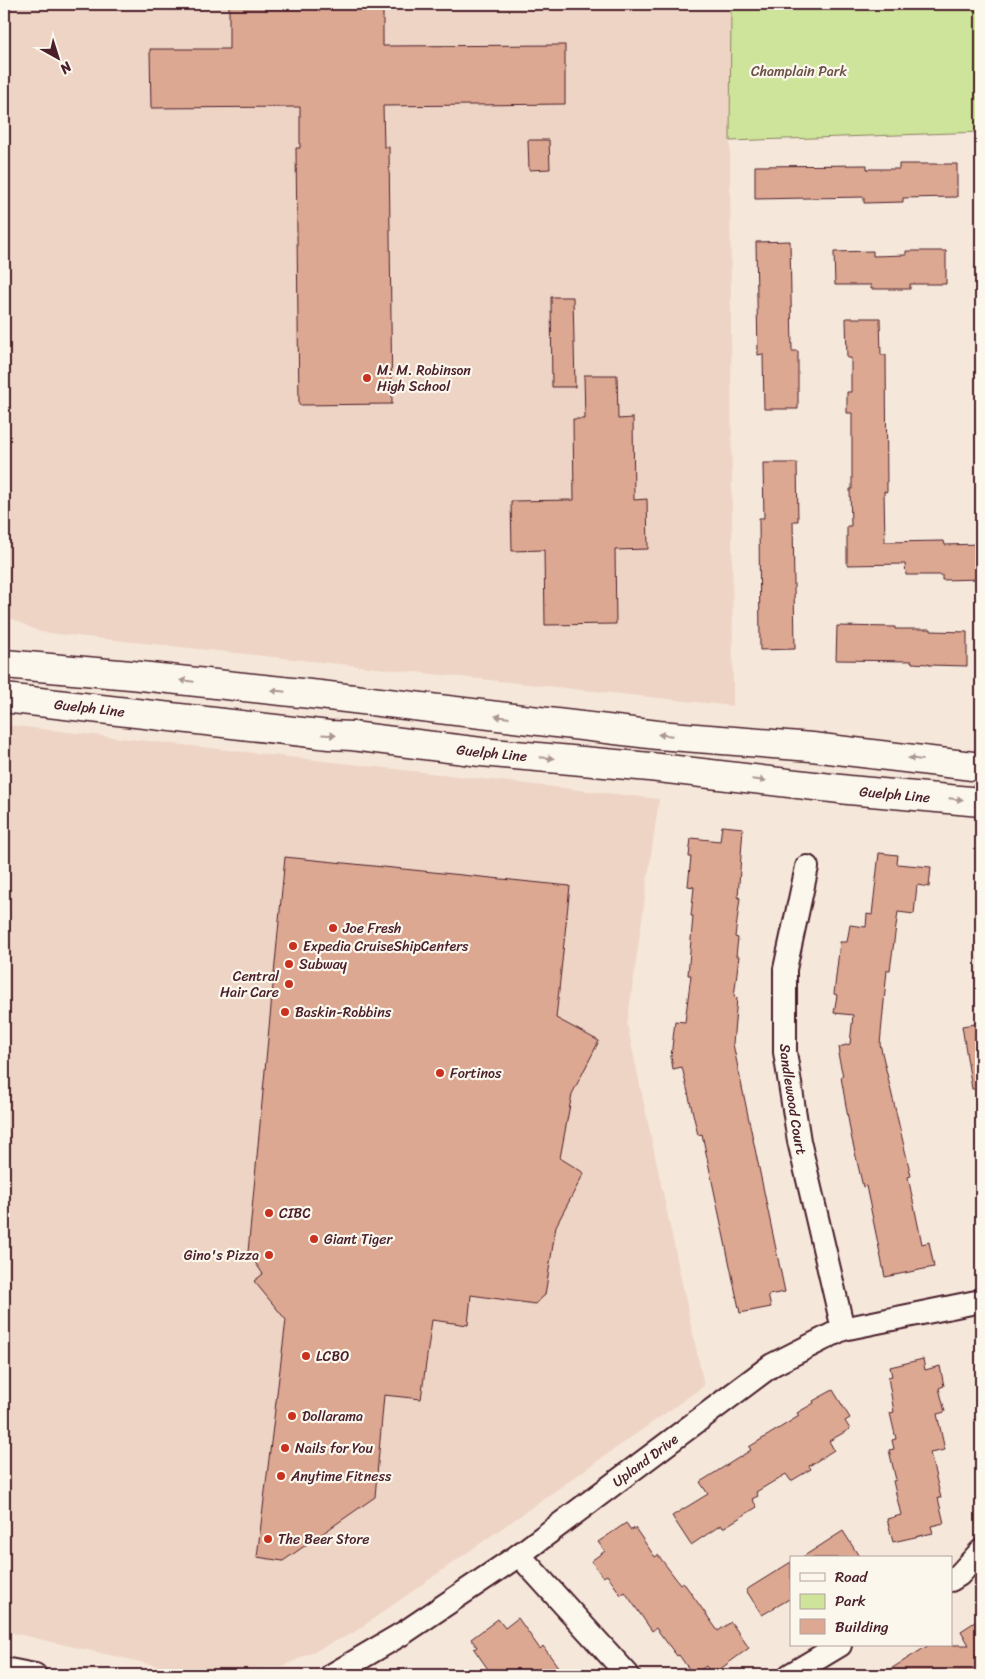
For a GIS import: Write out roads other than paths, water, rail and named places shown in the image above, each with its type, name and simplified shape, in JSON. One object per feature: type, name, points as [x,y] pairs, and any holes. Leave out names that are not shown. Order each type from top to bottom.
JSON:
[{"type":"main road","points":[[4,645],[34,668]]},
{"type":"main road","points":[[4,664],[140,676],[338,697],[658,735],[812,747],[981,767]]},
{"type":"main road","name":"Guelph Line","points":[[11,703],[352,736],[481,752],[650,767],[849,790],[981,802]]},
{"type":"main road","points":[[711,774],[714,739]]},
{"type":"street","name":"Sandlewood Court","points":[[807,866],[785,969],[785,1052],[799,1141],[843,1329]]},
{"type":"street","name":"Upland Drive","points":[[332,1675],[405,1632],[519,1555],[772,1365],[843,1329],[981,1304]]},
{"type":"street","points":[[952,1579],[960,1575],[981,1551]]},
{"type":"street","points":[[519,1555],[628,1675]]},
{"type":"street","points":[[790,1675],[838,1646]]},
{"type":"street","points":[[4,1669],[36,1675]]},
{"type":"place","name":"M. M. Robinson High School","points":[[367,378]]},
{"type":"place","name":"Joe Fresh","points":[[333,928]]},
{"type":"place","name":"Expedia CruiseShipCenters","points":[[293,946]]},
{"type":"place","name":"Subway","points":[[289,964]]},
{"type":"place","name":"Central Hair Care","points":[[289,984]]},
{"type":"place","name":"Baskin-Robbins","points":[[285,1012]]},
{"type":"place","name":"Fortinos","points":[[440,1073]]},
{"type":"place","name":"CIBC","points":[[269,1213]]},
{"type":"place","name":"Giant Tiger","points":[[314,1239]]},
{"type":"place","name":"Gino's Pizza","points":[[269,1255]]},
{"type":"place","name":"LCBO","points":[[306,1356]]},
{"type":"place","name":"Dollarama","points":[[292,1416]]},
{"type":"place","name":"Nails for You","points":[[285,1448]]},
{"type":"place","name":"Anytime Fitness","points":[[281,1476]]},
{"type":"place","name":"The Beer Store","points":[[268,1539]]},
{"type":"park label","name":"Champlain Park","points":[[799,71]]}]
